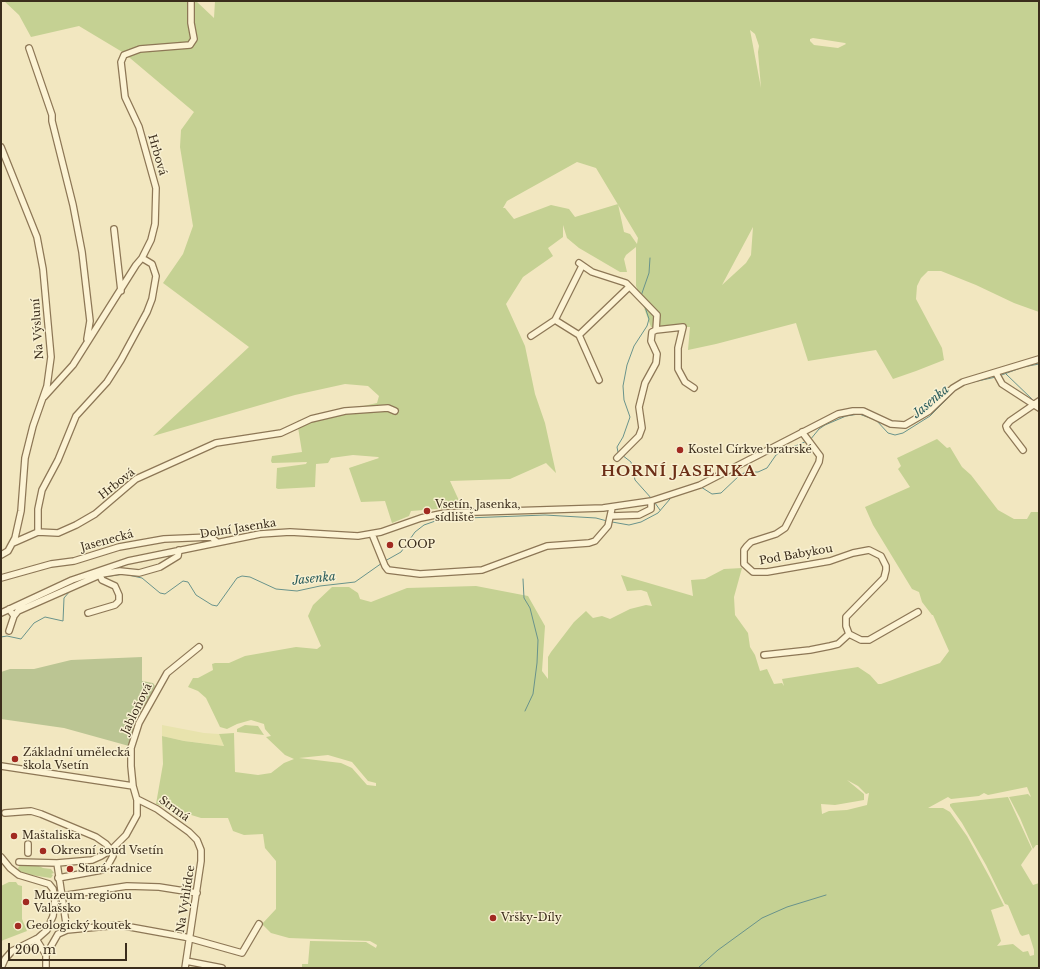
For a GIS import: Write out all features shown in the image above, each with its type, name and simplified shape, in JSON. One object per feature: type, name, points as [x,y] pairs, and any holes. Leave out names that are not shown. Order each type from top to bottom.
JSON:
[{"type":"street","name":"Hrbová","points":[[44,397],[73,365],[83,351],[136,265],[142,258],[151,240],[155,224],[157,194],[154,176],[139,127],[125,97],[121,62],[122,58],[126,53],[140,49],[190,45],[194,39],[191,23],[192,1]]},
{"type":"street","name":"Hrbová","points":[[29,48],[52,115],[52,121],[73,205],[82,252],[90,321],[88,337],[83,351]]},
{"type":"street","name":"Na Výsluní","points":[[1,147],[26,204],[37,237],[40,252],[51,357],[44,397],[33,426],[25,458],[21,512],[13,543]]},
{"type":"street","points":[[114,229],[121,291]]},
{"type":"street","points":[[38,532],[40,524],[38,509],[42,490],[58,460],[76,416],[107,382],[121,360],[152,299],[156,276],[152,264],[142,258]]},
{"type":"street","points":[[531,336],[555,320],[581,265],[592,272],[626,283],[628,287],[657,315],[656,330]]},
{"type":"street","points":[[579,335],[628,287]]},
{"type":"street","points":[[555,320],[579,335],[599,380]]},
{"type":"street","points":[[617,458],[639,436],[642,428],[639,407],[645,383],[656,363],[657,354],[651,341],[652,332],[656,330],[683,327],[678,348],[678,370],[685,382],[694,388]]},
{"type":"street","name":"Dolní Jasenka","points":[[1,613],[100,570],[134,559],[217,542],[277,532],[351,536],[372,534],[426,516],[451,512],[612,508],[653,500],[700,485],[838,414],[856,410],[870,412],[894,425],[905,425],[929,411],[959,383],[997,375],[1022,363],[1039,359]]},
{"type":"street","points":[[997,375],[1002,384],[1037,405],[1010,421],[1006,426],[1023,450]]},
{"type":"street","name":"Hrbová","points":[[13,543],[38,532],[58,533],[76,525],[95,514],[136,479],[216,443],[281,433],[311,419],[345,411],[388,408],[395,411]]},
{"type":"street","name":"Pod Babykou","points":[[802,432],[820,456],[820,460],[789,523],[782,531],[752,542],[747,546],[744,550],[743,560],[749,570],[767,572],[830,561],[858,552],[869,550],[877,552],[881,556],[886,566],[884,578],[846,617],[846,626],[849,634]]},
{"type":"street","points":[[612,516],[639,515],[651,509],[653,500]]},
{"type":"street","points":[[372,534],[385,566],[391,571],[420,574],[482,570],[547,546],[589,543],[600,537],[609,524],[612,516],[612,508]]},
{"type":"street","name":"Jasenecká","points":[[1,578],[51,564],[74,561],[119,547],[157,540],[210,537],[217,542]]},
{"type":"street","points":[[1,555],[8,550],[13,543]]},
{"type":"street","points":[[9,631],[14,616],[18,611],[100,577],[120,571],[139,573],[153,569],[176,558],[179,550]]},
{"type":"street","points":[[88,613],[119,603],[119,595],[115,586],[100,577]]},
{"type":"street","points":[[9,610],[14,616]]},
{"type":"street","points":[[769,662],[767,655],[810,650],[838,644],[849,634],[861,640],[870,640],[918,612]]},
{"type":"street","name":"Jabloňová","points":[[19,862],[28,858],[57,863],[92,860],[111,850],[126,835],[137,815],[137,799],[133,786],[131,748],[139,723],[167,673],[199,646]]},
{"type":"street","points":[[1,766],[133,786]]},
{"type":"street","name":"Strmá","points":[[137,799],[157,808],[197,840]]},
{"type":"street","points":[[29,818],[31,811]]},
{"type":"street","points":[[5,813],[31,811],[96,838],[106,844],[111,850],[113,856],[108,865],[102,870],[58,878],[51,885]]},
{"type":"street","name":"Na Vyhlídce","points":[[185,968],[202,861],[201,850],[197,840]]},
{"type":"street","points":[[28,844],[28,858]]},
{"type":"street","points":[[1,857],[10,868],[19,875],[43,881],[51,885],[55,899],[52,919],[47,930],[36,939],[12,951],[5,959],[1,968]]},
{"type":"street","points":[[57,863],[58,878],[67,930]]},
{"type":"street","points":[[61,896],[127,886],[159,887],[197,893]]},
{"type":"street","points":[[46,968],[46,955],[53,940],[61,932],[67,930],[118,925],[190,938],[242,953],[259,924]]},
{"type":"street","points":[[36,939],[46,955]]},
{"type":"street","points":[[186,961],[222,968]]},
{"type":"shaded area","points":[[162,725],[204,733],[219,734],[224,746],[184,741],[162,736]]},
{"type":"green space","points":[[4,1],[196,1],[214,18],[215,1],[1039,1],[1039,312],[1014,303],[976,285],[941,271],[928,271],[921,278],[917,286],[916,299],[942,348],[944,360],[893,379],[876,350],[808,361],[796,323],[688,350],[690,327],[651,327],[636,286],[636,247],[626,255],[624,259],[627,272],[620,272],[579,248],[567,238],[563,225],[563,237],[548,248],[553,256],[523,277],[506,304],[525,346],[535,394],[545,423],[556,473],[546,463],[510,479],[450,481],[462,507],[411,511],[409,516],[392,523],[385,501],[361,502],[349,468],[379,458],[378,457],[353,455],[331,458],[328,463],[316,464],[315,487],[278,489],[276,488],[277,468],[306,464],[307,462],[272,463],[271,461],[272,456],[302,452],[297,421],[377,403],[379,396],[368,386],[345,384],[295,395],[153,436],[249,347],[163,283],[183,254],[193,226],[180,147],[181,130],[194,112],[124,53],[79,26],[31,37],[19,15]],"holes":[[[750,30],[755,34],[759,46],[758,52],[761,88]],[[813,38],[845,43],[846,44],[838,48],[814,45],[810,41],[810,39]],[[577,162],[596,168],[618,204],[575,217],[569,209],[551,205],[514,219],[505,208],[503,208],[507,201]],[[618,205],[638,238],[637,244],[630,234],[624,232]],[[753,227],[751,255],[746,263],[722,285]]]},
{"type":"green space","points":[[937,439],[947,448],[950,447],[962,467],[971,475],[998,510],[1014,519],[1027,519],[1031,512],[1039,512],[1039,845],[1036,845],[1033,849],[1009,797],[1028,794],[1031,797],[1027,787],[988,795],[984,793],[979,796],[951,799],[948,797],[928,808],[943,808],[950,812],[967,836],[1004,906],[991,910],[1001,941],[997,946],[1013,944],[1023,952],[1028,951],[1030,956],[1034,955],[1034,950],[1029,934],[1022,936],[1020,934],[1008,905],[1005,904],[986,865],[962,823],[950,806],[950,804],[953,803],[1008,797],[1032,849],[1021,865],[1033,885],[1039,883],[1039,968],[302,968],[302,964],[308,964],[310,941],[366,942],[376,948],[377,945],[370,941],[289,938],[271,933],[262,924],[276,909],[276,861],[265,848],[263,834],[244,835],[233,831],[228,818],[201,818],[156,804],[163,764],[162,736],[184,741],[224,746],[219,734],[234,733],[235,772],[258,775],[271,773],[284,763],[294,759],[285,755],[266,737],[271,736],[265,729],[264,724],[251,720],[227,729],[220,727],[206,698],[198,691],[188,687],[193,678],[198,678],[213,670],[212,664],[215,663],[229,663],[245,656],[296,647],[317,649],[321,646],[308,616],[313,605],[332,587],[349,587],[358,593],[360,599],[371,602],[407,588],[476,586],[528,596],[545,626],[542,671],[548,679],[548,657],[574,622],[586,611],[593,618],[602,616],[610,619],[630,609],[646,605],[652,606],[647,592],[641,590],[627,591],[621,575],[693,596],[691,580],[705,579],[724,569],[742,568],[734,597],[735,615],[748,633],[750,647],[755,655],[760,671],[767,669],[774,684],[782,683],[784,686],[782,679],[858,667],[870,675],[878,684],[881,684],[940,663],[949,651],[933,615],[922,602],[919,592],[912,589],[873,525],[865,507],[910,487],[898,469],[901,466],[897,458]],"holes":[[[328,755],[352,762],[368,781],[376,783],[376,786],[367,785],[352,768],[341,763],[299,758]],[[847,780],[858,786],[866,794],[869,793],[867,805],[847,810],[829,811],[822,814],[821,804],[835,805],[864,800],[864,794]]]},
{"type":"green space","points":[[142,657],[142,681],[153,683],[155,686],[139,718],[129,746],[64,728],[1,719],[1,672],[10,669],[34,669],[71,660]]},
{"type":"green space","points":[[245,725],[258,726],[264,735],[237,732],[237,729]]},
{"type":"green space","points":[[20,865],[39,866],[51,869],[54,873],[51,874],[53,875],[51,878],[24,874],[17,870]]},
{"type":"green space","points":[[9,882],[16,882],[18,885],[22,886],[22,919],[27,931],[1,941],[1,886]]},
{"type":"waterway","points":[[641,296],[649,273],[650,258]]},
{"type":"waterway","points":[[618,452],[617,447],[623,437],[630,417],[624,400],[623,386],[627,365],[634,346],[647,326],[649,319],[644,304]]},
{"type":"waterway","name":"Jasenka","points":[[999,376],[1023,367],[1039,364]]},
{"type":"waterway","points":[[1006,374],[1034,401]]},
{"type":"waterway","name":"Jasenka","points":[[964,384],[996,377]]},
{"type":"waterway","name":"Jasenka","points":[[810,440],[819,429],[825,425],[846,416],[859,414],[876,420],[888,433],[895,435],[903,433],[930,416],[958,388]]},
{"type":"waterway","name":"Jasenka","points":[[701,487],[712,494],[721,493],[740,475],[746,472],[758,472],[767,468],[776,455],[807,441]]},
{"type":"waterway","points":[[622,455],[631,462],[635,480],[652,499]]},
{"type":"waterway","name":"Jasenka","points":[[612,522],[629,525],[641,522],[658,513],[670,499]]},
{"type":"waterway","points":[[655,503],[660,510]]},
{"type":"waterway","name":"Jasenka","points":[[385,561],[401,552],[415,532],[424,525],[441,519],[545,515],[596,518],[607,521]]},
{"type":"waterway","name":"Jasenka","points":[[103,577],[124,574],[142,578],[160,593],[165,594],[183,581],[188,582],[196,595],[212,605],[217,606],[237,578],[242,576],[250,577],[276,589],[297,591],[320,586],[355,582],[382,563]]},
{"type":"waterway","points":[[523,579],[524,598],[530,608],[538,640],[533,694],[525,711]]},
{"type":"waterway","name":"Jasenka","points":[[1,637],[7,636],[21,639],[34,623],[45,617],[63,621],[64,598],[70,591]]},
{"type":"waterway","points":[[698,968],[718,950],[762,918],[787,907],[826,895]]},
{"type":"place","name":"Kostel Církve bratrské","points":[[680,450]]},
{"type":"place","name":"Vsetín, Jasenka, sídliště","points":[[427,511]]},
{"type":"place","name":"COOP","points":[[390,545]]},
{"type":"place","name":"Základní umělecká škola Vsetín","points":[[15,759]]},
{"type":"place","name":"Maštaliska","points":[[14,836]]},
{"type":"place","name":"Okresní soud Vsetín","points":[[43,851]]},
{"type":"place","name":"Stará radnice","points":[[70,869]]},
{"type":"place","name":"Muzeum regionu Valašsko","points":[[26,902]]},
{"type":"place","name":"Vršky-Díly","points":[[493,918]]},
{"type":"place","name":"Geologický koutek","points":[[18,926]]},
{"type":"district","name":"HORNÍ JASENKA","points":[[679,472]]}]
